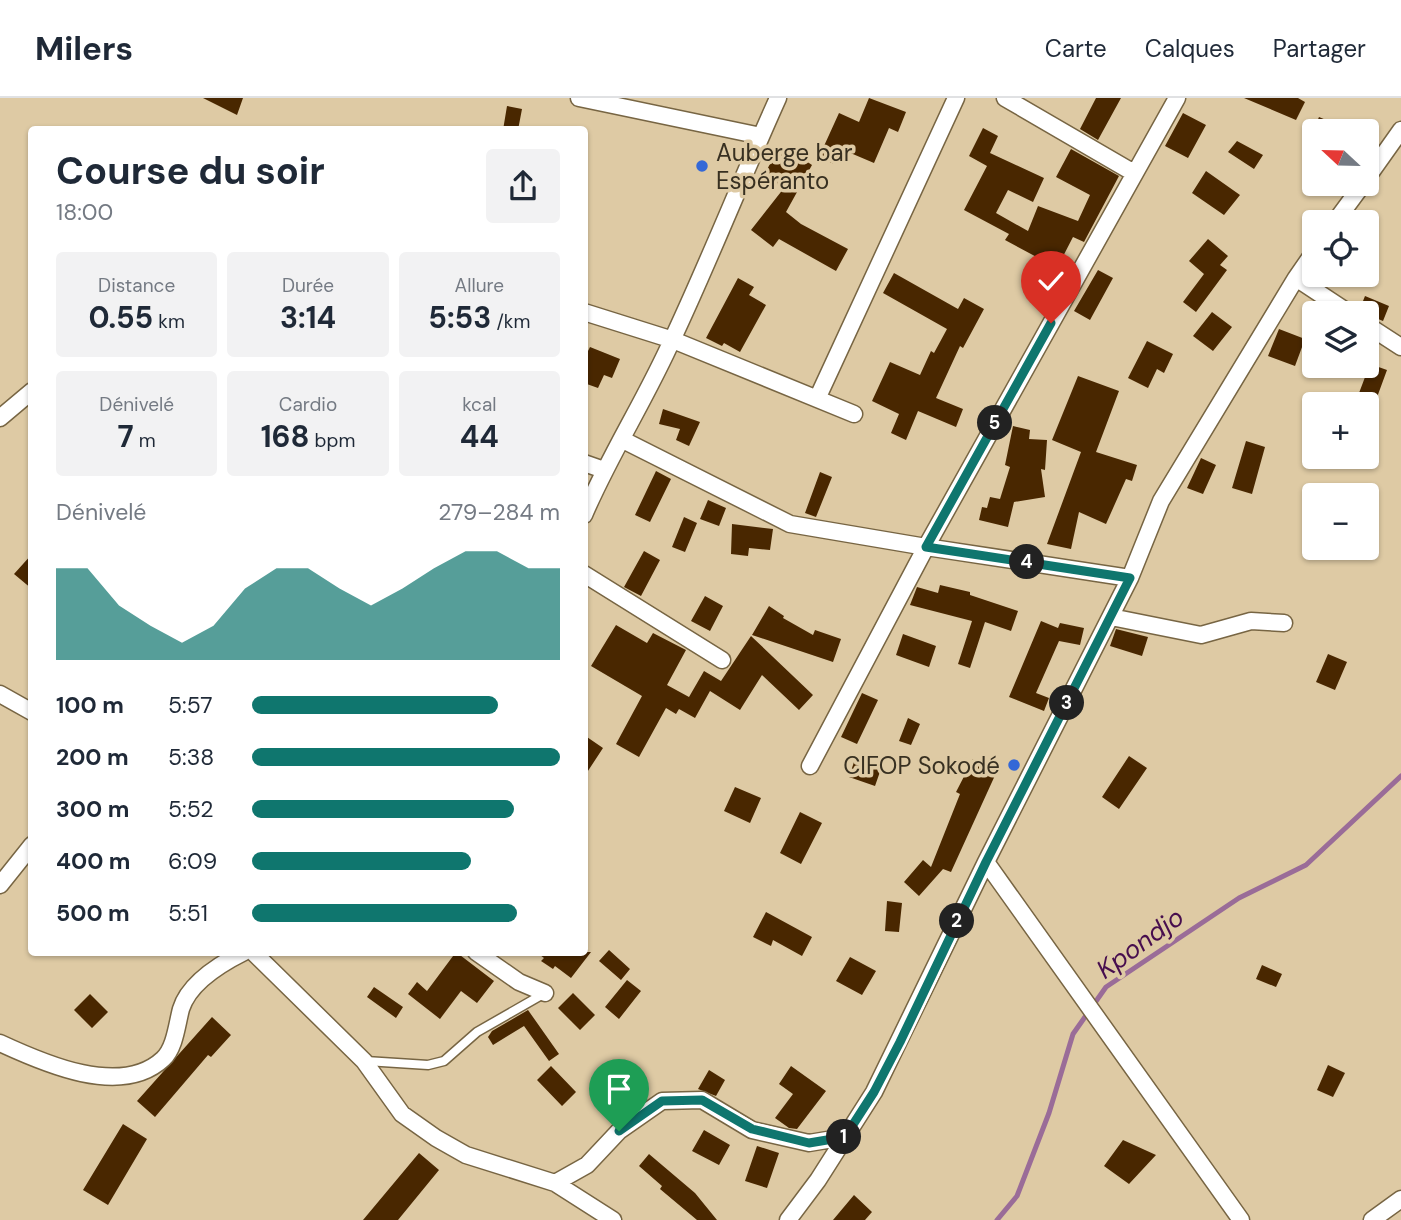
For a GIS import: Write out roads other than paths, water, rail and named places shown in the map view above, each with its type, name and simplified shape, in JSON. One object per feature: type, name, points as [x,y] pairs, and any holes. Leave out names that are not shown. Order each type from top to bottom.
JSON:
[{"type":"street","points":[[579,98],[761,136]]},
{"type":"street","points":[[588,506],[604,470],[623,440],[673,340],[778,98]]},
{"type":"street","points":[[817,399],[956,98]]},
{"type":"street","points":[[1005,98],[1134,173]]},
{"type":"street","points":[[810,766],[926,547],[1177,98]]},
{"type":"street","points":[[1379,161],[1401,130]]},
{"type":"street","points":[[788,1220],[818,1180],[874,1092],[986,862],[1130,578],[1161,501],[1302,269]]},
{"type":"street","points":[[1296,278],[1331,301]]},
{"type":"street","points":[[588,313],[673,340],[854,414]]},
{"type":"street","points":[[1379,333],[1401,347]]},
{"type":"street","points":[[0,418],[28,394]]},
{"type":"street","points":[[623,440],[790,524],[1130,578]]},
{"type":"street","points":[[588,464],[604,470]]},
{"type":"street","points":[[588,576],[722,660]]},
{"type":"street","points":[[1111,617],[1202,635],[1251,621],[1284,623]]},
{"type":"street","points":[[0,694],[28,710]]},
{"type":"street","points":[[0,886],[28,850]]},
{"type":"street","points":[[986,862],[1241,1220]]},
{"type":"street","points":[[0,1043],[33,1058],[84,1074],[134,1076],[164,1058],[178,1027],[182,1006],[199,984],[224,962],[236,956]]},
{"type":"street","points":[[257,956],[363,1061],[402,1114],[466,1155],[555,1183],[613,1220]]},
{"type":"street","points":[[482,956],[519,982],[545,993]]},
{"type":"street","points":[[555,1183],[587,1165],[619,1131],[662,1101],[702,1100],[752,1129],[809,1143],[845,1137]]},
{"type":"street","points":[[1372,1220],[1401,1199]]},
{"type":"lane","points":[[363,1061],[428,1065],[444,1061],[477,1032],[545,993]]},
{"type":"waterway","name":"Kpondjo","points":[[997,1220],[1017,1196],[1049,1113],[1073,1034],[1106,987],[1239,898],[1306,865],[1401,776]]},
{"type":"place","name":"Auberge bar Espéranto","points":[[702,166]]},
{"type":"place","name":"CIFOP Sokodé","points":[[1014,765]]}]
